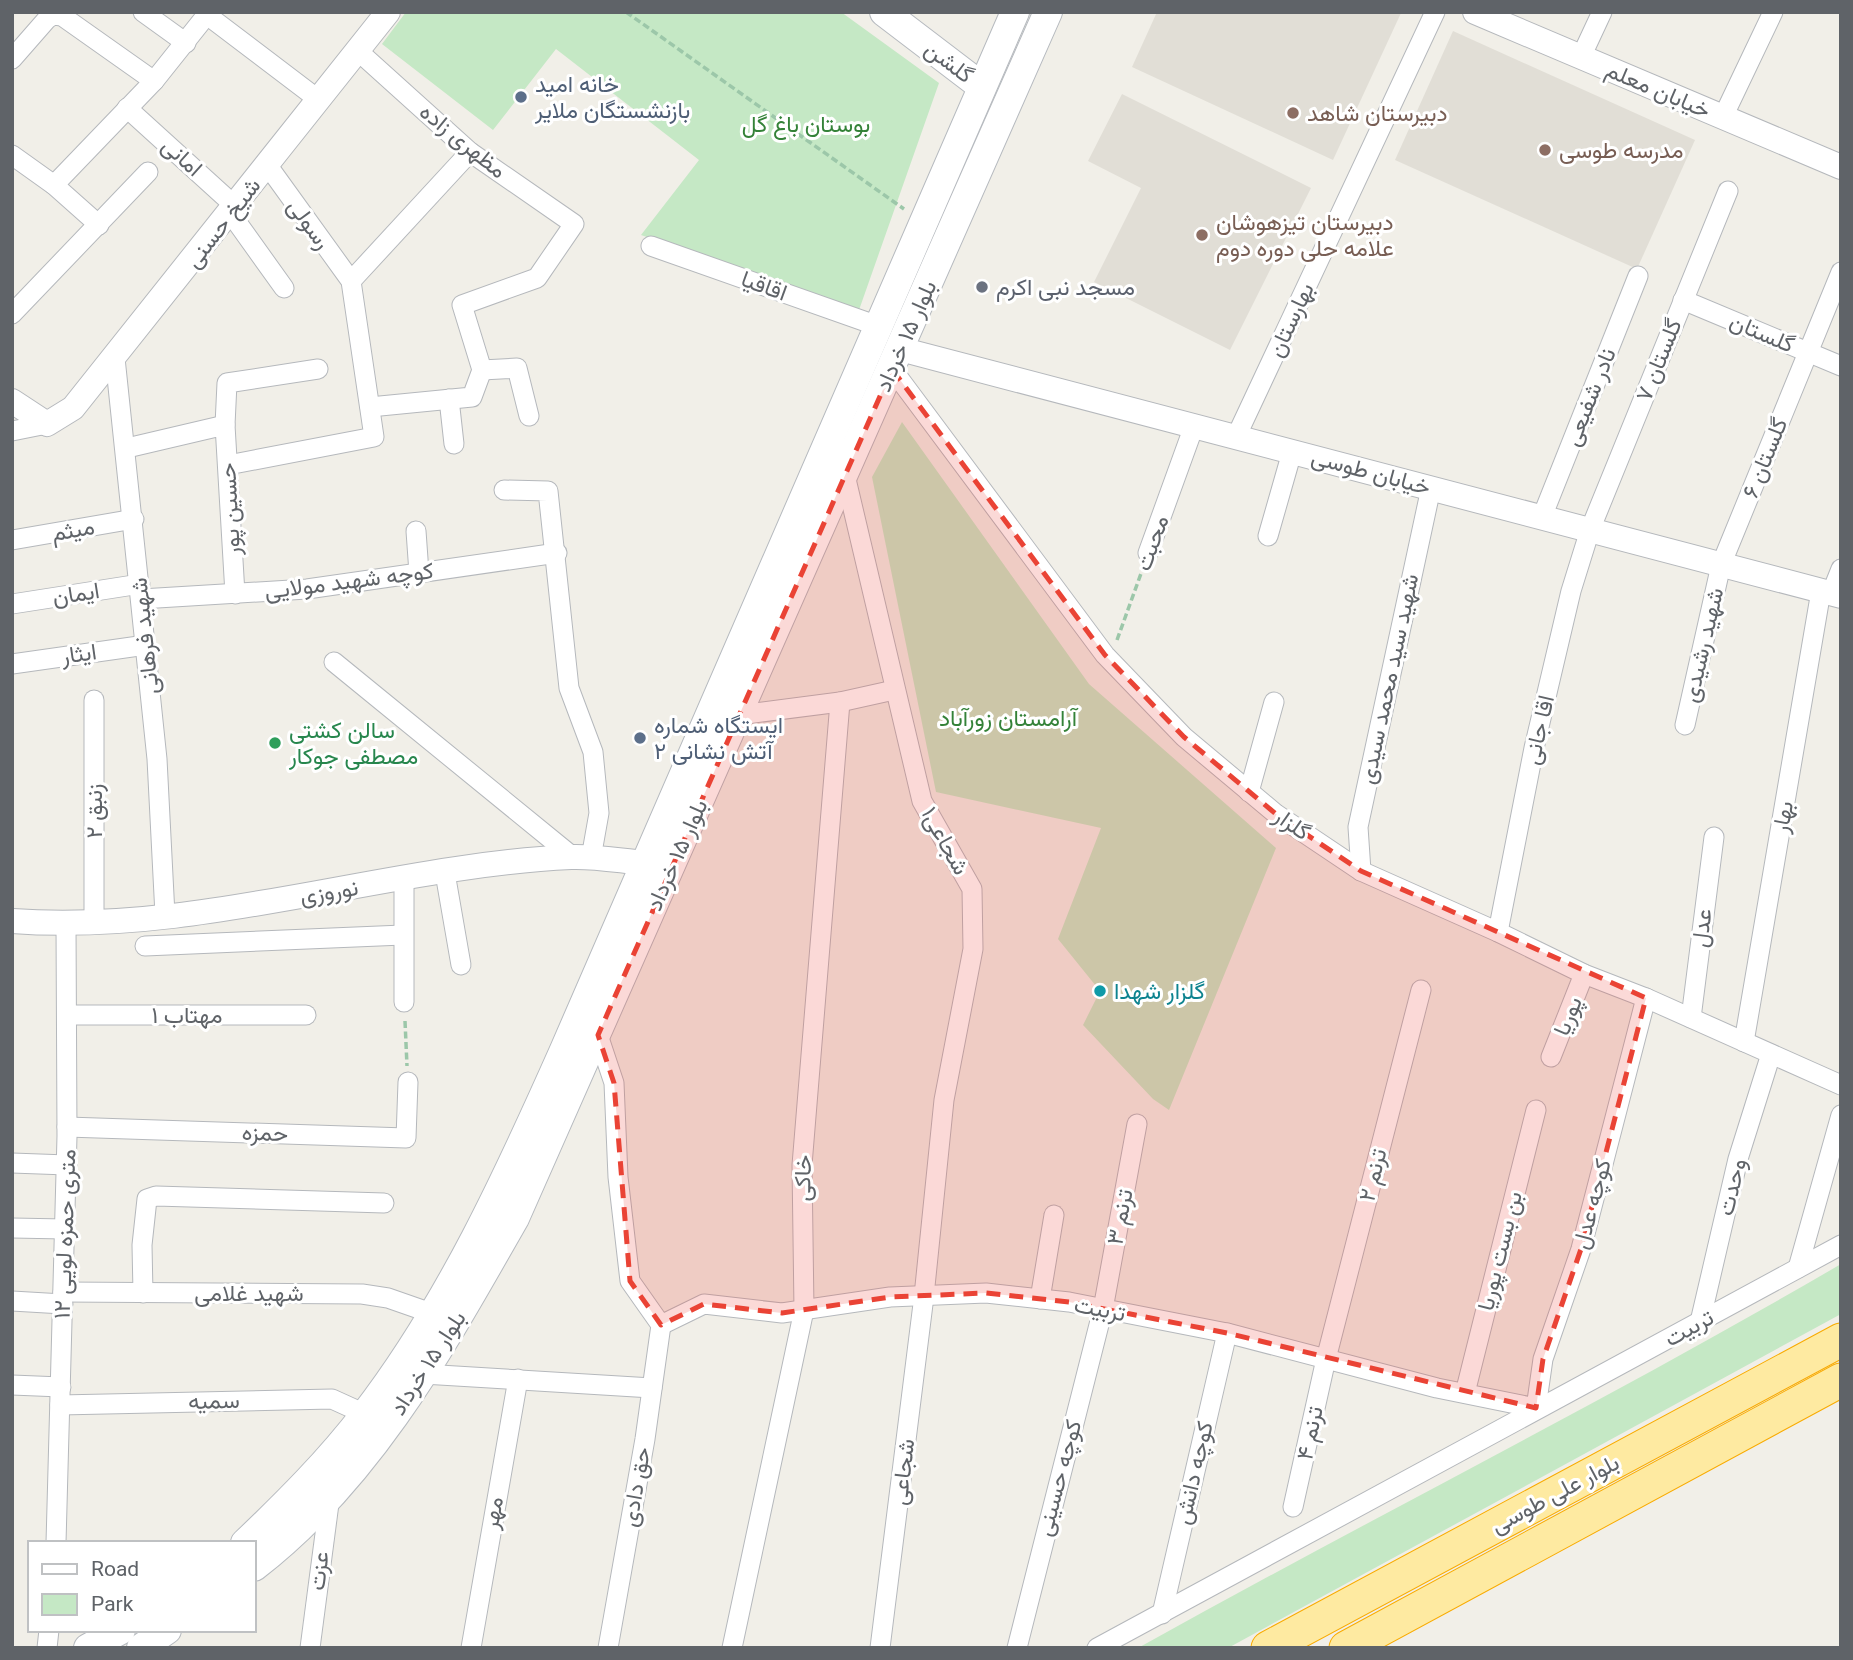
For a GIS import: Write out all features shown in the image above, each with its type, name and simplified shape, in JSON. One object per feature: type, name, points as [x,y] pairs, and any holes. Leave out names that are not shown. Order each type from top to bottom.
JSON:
[{"type":"highway","name":"بلوار علی طوسی","points":[[1268,1648],[1841,1340]]},
{"type":"highway","name":"بلوار علی طوسی","points":[[1346,1648],[1841,1380]]},
{"type":"main road","name":"گلشن","points":[[884,12],[981,86]]},
{"type":"main road","name":"بلوار ۱۵ خرداد","points":[[256,1565],[330,1494],[386,1428],[424,1374],[515,1218],[598,1035],[701,768],[878,326],[1015,12]]},
{"type":"main road","name":"بلوار ۱۵ خرداد","points":[[247,1541],[290,1500],[365,1414],[400,1365],[489,1213],[645,863],[701,768],[739,715],[1048,12]]},
{"type":"main road","points":[[88,1648],[117,1632]]},
{"type":"street","points":[[143,12],[186,43]]},
{"type":"street","name":"شیخ حسنی","points":[[47,424],[73,408],[115,358],[388,12]]},
{"type":"street","name":"بهارستان","points":[[1236,437],[1436,12]]},
{"type":"street","name":"خیابان معلم","points":[[1475,12],[1841,167]]},
{"type":"street","points":[[1581,57],[1602,12]]},
{"type":"street","points":[[1723,117],[1773,12]]},
{"type":"street","points":[[54,185],[154,81],[208,13],[319,100]]},
{"type":"street","points":[[14,54],[47,19],[53,15],[62,16],[154,81]]},
{"type":"street","name":"مظهری زاده","points":[[358,51],[470,152],[574,224],[537,278],[462,305],[482,370]]},
{"type":"street","name":"امانی","points":[[127,108],[233,210],[284,288]]},
{"type":"street","points":[[228,465],[374,438],[351,281],[470,152]]},
{"type":"street","points":[[12,155],[54,185],[99,225]]},
{"type":"street","name":"رسولی","points":[[268,166],[351,281]]},
{"type":"street","points":[[12,314],[148,172]]},
{"type":"street","name":"گلستان ۷","points":[[1590,530],[1728,191]]},
{"type":"street","name":"اقاقیا","points":[[651,246],[878,326]]},
{"type":"street","name":"گلستان ۶","points":[[1721,565],[1841,272]]},
{"type":"street","name":"نادر شفیعی","points":[[1542,517],[1639,276]]},
{"type":"street","name":"گلستان","points":[[1683,300],[1841,366]]},
{"type":"street","name":"شهید فرهانی","points":[[115,358],[127,448],[157,759],[165,915]]},
{"type":"street","name":"خیابان طوسی","points":[[896,359],[1194,426],[1831,594]]},
{"type":"street","name":"گلزار","points":[[896,359],[1032,561],[1110,660],[1184,737],[1276,814],[1361,871],[1584,974],[1841,1085]]},
{"type":"street","points":[[370,407],[472,397],[482,370],[517,368],[529,416]]},
{"type":"street","name":"حسین پور","points":[[236,594],[225,425],[226,383],[318,369]]},
{"type":"street","points":[[449,399],[454,444]]},
{"type":"street","points":[[12,401],[47,424]]},
{"type":"street","points":[[12,431],[47,424]]},
{"type":"street","points":[[127,448],[225,425]]},
{"type":"street","name":"محبت","points":[[1148,552],[1194,426]]},
{"type":"street","points":[[1268,536],[1292,452]]},
{"type":"street","name":"شجاعی۱","points":[[845,475],[922,801],[972,889],[973,949],[944,1100],[924,1296]]},
{"type":"street","name":"شهید سید محمد سیدی","points":[[1361,871],[1357,827],[1431,488]]},
{"type":"street","points":[[334,662],[582,858],[599,813],[593,752],[569,688],[548,491],[504,491]]},
{"type":"street","name":"میثم","points":[[12,540],[134,519]]},
{"type":"street","name":"اقا جانی","points":[[1498,932],[1534,748],[1571,591],[1590,530]]},
{"type":"street","points":[[416,531],[419,573]]},
{"type":"street","name":"کوچه شهید مولایی","points":[[140,591],[236,594],[307,589],[556,553]]},
{"type":"street","name":"شهید رشیدی","points":[[1685,725],[1721,565]]},
{"type":"street","name":"بهار","points":[[1744,1042],[1831,594],[1841,569]]},
{"type":"street","name":"ایمان","points":[[12,604],[140,591]]},
{"type":"street","name":"ایثار","points":[[12,664],[146,645]]},
{"type":"street","points":[[739,715],[840,702],[894,690]]},
{"type":"street","name":"زنبق ۲","points":[[94,700],[94,922]]},
{"type":"street","name":"خاکی","points":[[732,1648],[804,1310],[802,1165],[840,702]]},
{"type":"street","points":[[1249,792],[1274,702]]},
{"type":"street","name":"عدل","points":[[1691,1018],[1714,837]]},
{"type":"street","name":"نوروزی","points":[[12,921],[66,925],[219,910],[445,873],[582,858],[645,863]]},
{"type":"street","points":[[445,873],[461,965]]},
{"type":"street","points":[[404,879],[404,1002]]},
{"type":"street","name":"۱۲ متری حمزه لویی","points":[[56,1541],[67,1165],[66,925]]},
{"type":"street","points":[[145,946],[403,935]]},
{"type":"street","name":"پوریا","points":[[1551,1058],[1584,974]]},
{"type":"street","name":"ترنم ۲","points":[[1326,1359],[1421,990]]},
{"type":"street","name":"کوچه عدل","points":[[1536,1408],[1544,1359],[1581,1249],[1646,999]]},
{"type":"street","name":"مهتاب ۱","points":[[67,1015],[306,1015]]},
{"type":"street","points":[[598,1035],[614,1083],[618,1177],[630,1281],[661,1325]]},
{"type":"street","name":"وحدت","points":[[1700,1322],[1738,1159],[1771,1054]]},
{"type":"street","name":"حمزه","points":[[67,1127],[406,1138],[408,1082]]},
{"type":"street","name":"بن بست پوریا","points":[[1465,1393],[1536,1110]]},
{"type":"street","points":[[1798,1268],[1841,1115]]},
{"type":"street","name":"ترنم ۳","points":[[1103,1309],[1138,1124]]},
{"type":"street","points":[[12,1163],[67,1165]]},
{"type":"street","points":[[142,1293],[142,1245],[147,1199],[156,1196],[384,1203]]},
{"type":"street","points":[[1040,1299],[1054,1215]]},
{"type":"street","points":[[12,1228],[65,1229]]},
{"type":"street","name":"تربیت","points":[[1097,1648],[1841,1245]]},
{"type":"street","name":"شهید غلامی","points":[[12,1301],[142,1293],[362,1294],[388,1298],[431,1313]]},
{"type":"street","name":"تربیت","points":[[661,1325],[704,1304],[782,1312],[890,1297],[986,1293],[1103,1309],[1227,1333],[1465,1393],[1536,1408]]},
{"type":"street","name":"شجاعی","points":[[880,1648],[924,1296]]},
{"type":"street","name":"کوچه حسینی","points":[[1017,1648],[1103,1309]]},
{"type":"street","name":"حق دادی","points":[[608,1648],[661,1325]]},
{"type":"street","name":"کوچه دانش","points":[[1162,1614],[1227,1333]]},
{"type":"street","name":"ترنم ۴","points":[[1293,1507],[1326,1359]]},
{"type":"street","points":[[424,1374],[652,1388]]},
{"type":"street","name":"مهر","points":[[471,1648],[518,1379]]},
{"type":"street","name":"سمیه","points":[[12,1385],[60,1396],[332,1399],[365,1414]]},
{"type":"street","name":"عزت","points":[[310,1648],[330,1494]]},
{"type":"path","points":[[626,12],[897,203],[922,224]]},
{"type":"path","name":"محبت","points":[[1110,660],[1148,552]]},
{"type":"path","points":[[404,1002],[408,1082]]},
{"type":"highlighted area","points":[[892,369],[1105,655],[1184,737],[1276,814],[1361,871],[1646,998],[1581,1249],[1543,1359],[1536,1408],[1227,1333],[1069,1302],[986,1293],[890,1297],[782,1313],[704,1304],[661,1325],[630,1281],[614,1083],[598,1035]]},
{"type":"shaded area","name":"دبیرستان شاهد","points":[[1157,12],[1401,13],[1333,160],[1132,67]]},
{"type":"shaded area","name":"مدرسه طوسی","points":[[1453,31],[1695,140],[1637,269],[1395,160]]},
{"type":"shaded area","name":"دبیرستان تیزهوشان علامه حلی دوره دوم","points":[[1122,94],[1311,188],[1230,350],[1094,282],[1141,188],[1088,161]]},
{"type":"green space","name":"بوستان باغ گل","points":[[406,12],[841,12],[939,83],[859,310],[641,235],[699,160],[556,49],[493,130],[382,44]]},
{"type":"green space","name":"آرامستان زورآباد","points":[[902,422],[1089,684],[1276,848],[1169,1110],[1153,1099],[1083,1025],[1100,991],[1058,939],[1101,828],[936,792],[872,477]]},
{"type":"green space","points":[[1841,1264],[1841,1314],[1228,1648],[1138,1648],[1666,1363]]},
{"type":"place","name":"خانه امید بازنشستگان ملایر","points":[[521,97]]},
{"type":"place","name":"دبیرستان شاهد","points":[[1293,113]]},
{"type":"place","name":"مدرسه طوسی","points":[[1545,150]]},
{"type":"place","name":"دبیرستان تیزهوشان علامه حلی دوره دوم","points":[[1202,235]]},
{"type":"place","name":"مسجد نبی اکرم","points":[[982,287]]},
{"type":"place","name":"ایستگاه شماره ۲ آتش نشانی","points":[[640,738]]},
{"type":"place","name":"سالن کشتی مصطفی جوکار","points":[[275,743]]},
{"type":"place","name":"گلزار شهدا","points":[[1100,991]]}]
